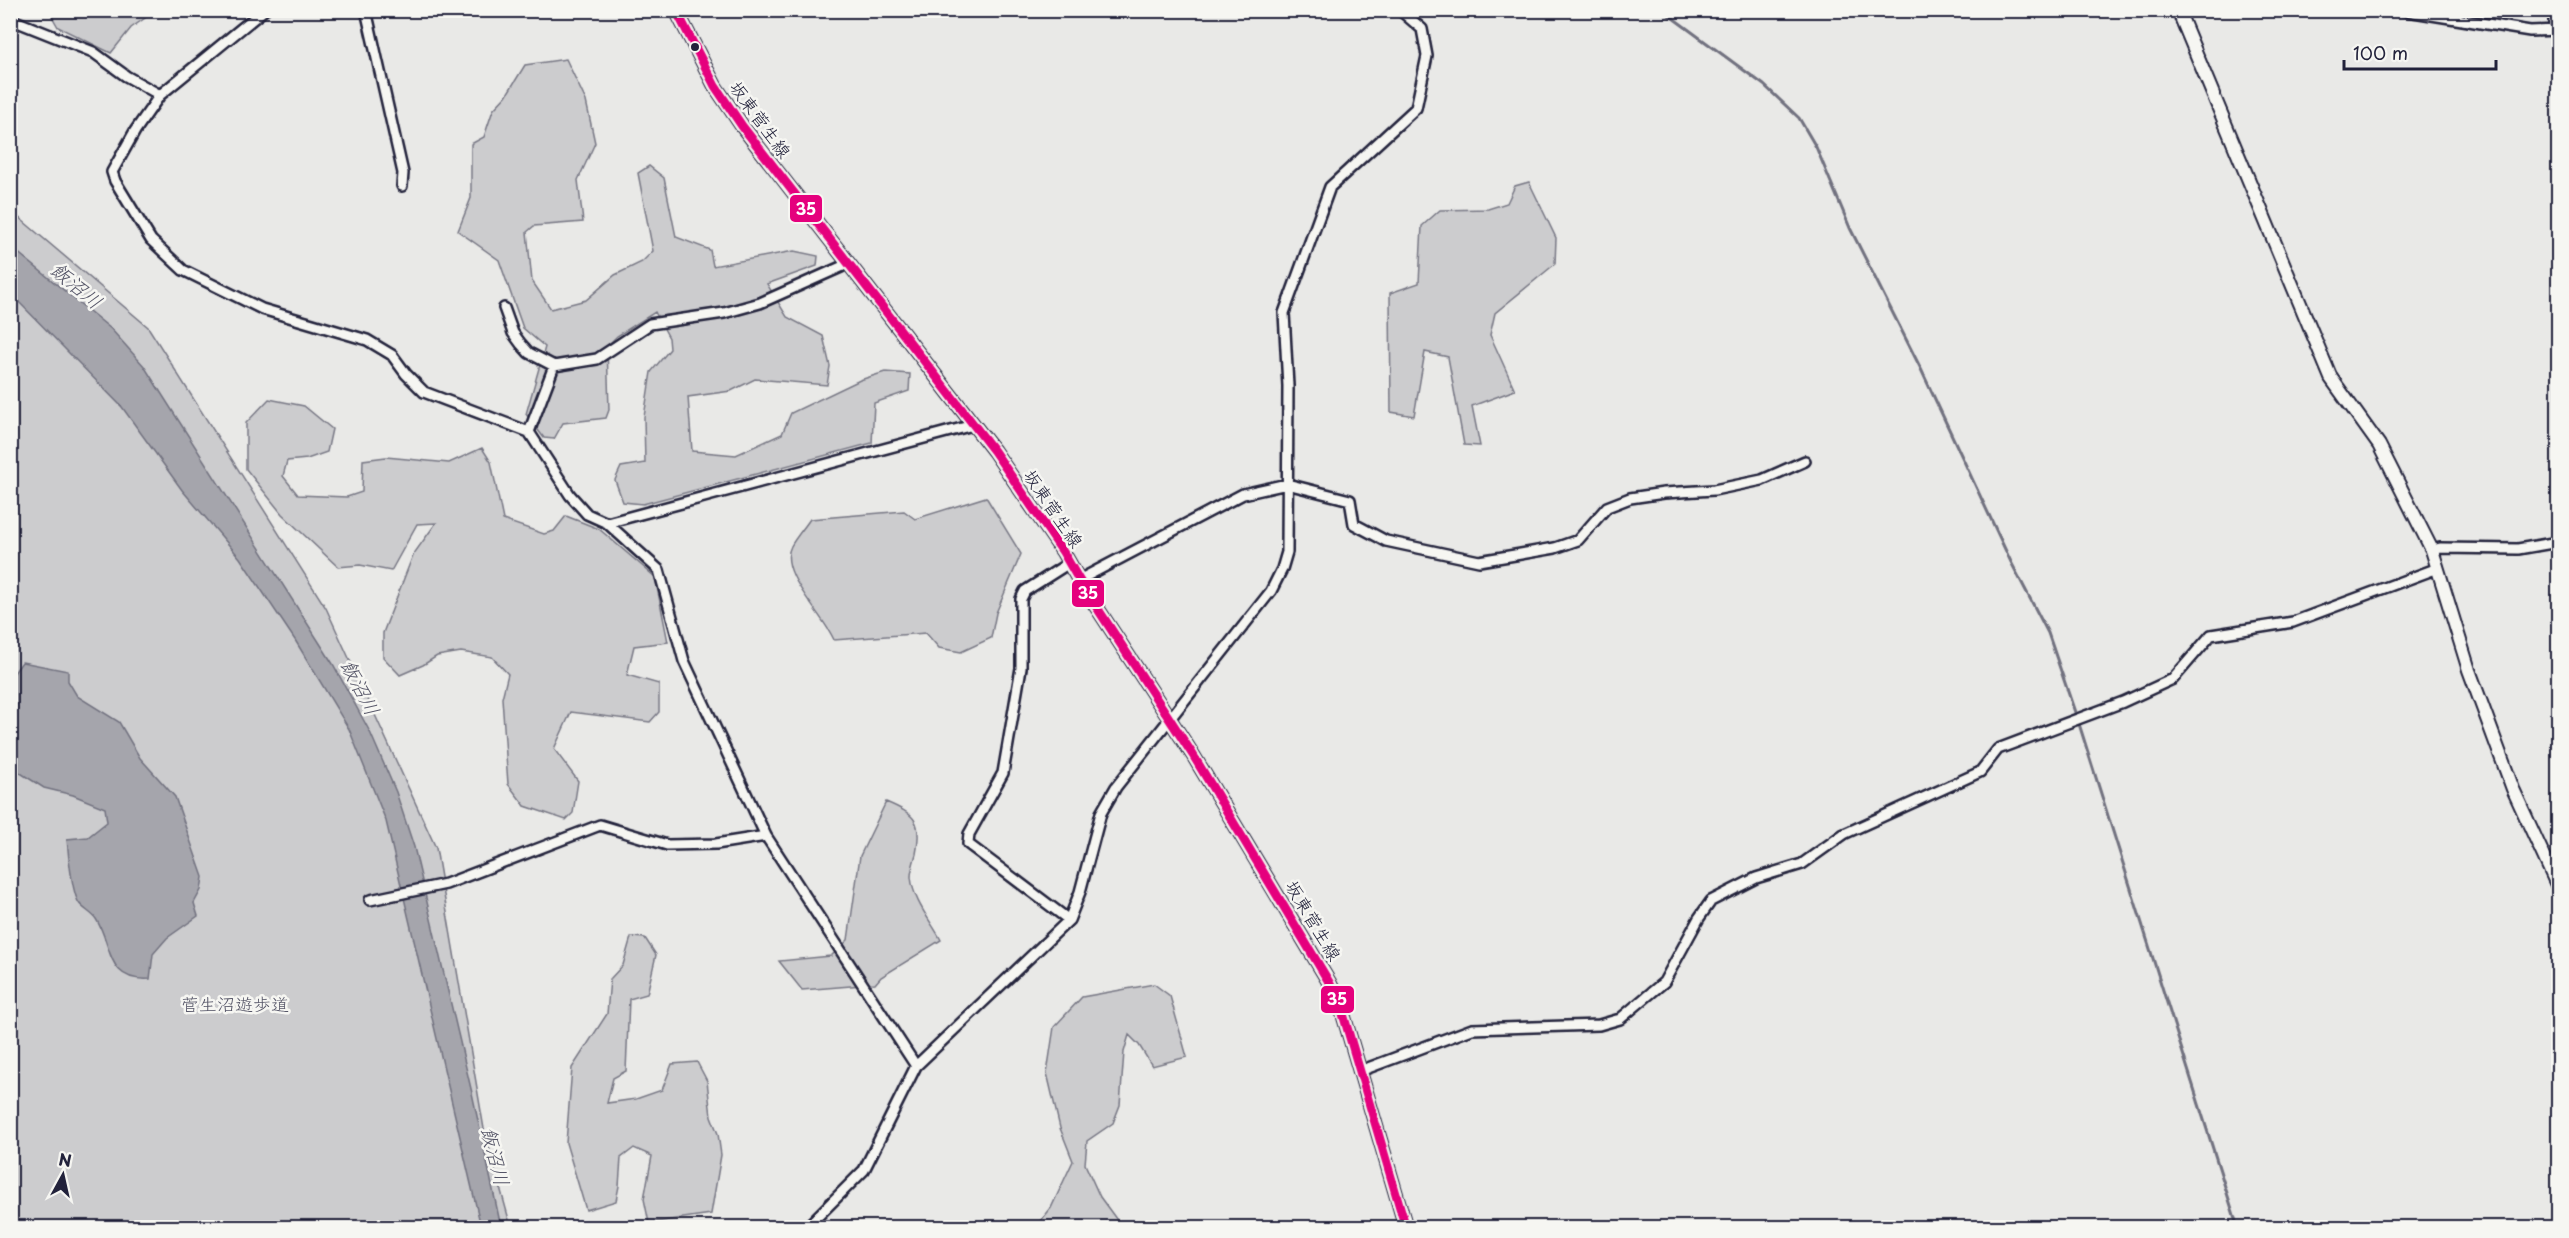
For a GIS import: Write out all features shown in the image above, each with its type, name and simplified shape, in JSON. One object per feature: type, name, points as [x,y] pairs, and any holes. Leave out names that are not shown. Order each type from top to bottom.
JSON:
[{"type":"main road","name":"坂東菅生線","points":[[676,10],[715,86],[742,126],[994,451],[1193,755],[1329,982],[1341,1007],[1406,1227]]},
{"type":"main road","points":[[2178,10],[2331,378],[2379,445],[2432,550],[2469,670],[2513,789],[2559,887]]},
{"type":"street","points":[[366,10],[399,154],[402,186]]},
{"type":"street","points":[[806,1227],[864,1170],[916,1066],[1069,920],[1080,892],[1101,813],[1116,787],[1271,591],[1279,576],[1287,552],[1288,386],[1284,313],[1330,187],[1416,108],[1427,56],[1422,29],[1400,10]]},
{"type":"street","points":[[2401,10],[2530,31],[2556,29],[2554,10]]},
{"type":"street","points":[[264,11],[160,94],[135,131],[112,172],[115,181],[151,240],[183,270],[262,309],[367,340],[392,355],[406,374],[424,392],[529,432],[570,495],[587,514],[607,523],[659,570],[684,661],[766,836],[916,1066]]},
{"type":"street","points":[[10,19],[93,52],[126,76],[160,94]]},
{"type":"street","points":[[504,308],[513,333],[521,344],[529,353],[554,366],[597,359],[650,324],[716,315],[760,303],[848,262]]},
{"type":"street","points":[[529,432],[554,366]]},
{"type":"street","points":[[607,523],[973,425]]},
{"type":"street","points":[[1079,580],[1243,494],[1287,484],[1350,500],[1354,525],[1386,540],[1479,561],[1555,548],[1578,540],[1607,507],[1629,498],[1714,490],[1762,480],[1805,461]]},
{"type":"street","points":[[2432,550],[2440,548],[2518,549],[2559,542]]},
{"type":"street","points":[[1069,563],[1025,591],[1021,599],[1021,668],[1003,773],[969,834],[968,844],[1069,920]]},
{"type":"street","points":[[1360,1071],[1472,1029],[1599,1024],[1620,1019],[1664,982],[1699,918],[1711,901],[1756,878],[1802,864],[1844,834],[1980,772],[1998,749],[2123,702],[2173,679],[2211,635],[2293,622],[2438,568]]},
{"type":"street","points":[[373,899],[446,884],[600,825],[667,845],[716,844],[766,836]]},
{"type":"green space","points":[[49,11],[155,11],[131,28],[111,53],[58,27]]},
{"type":"green space","points":[[566,59],[586,101],[595,143],[578,180],[583,222],[534,226],[527,232],[532,281],[551,309],[586,300],[615,275],[642,262],[653,251],[638,173],[649,166],[664,178],[676,237],[710,250],[713,266],[794,251],[818,256],[817,266],[767,284],[787,317],[823,336],[830,366],[827,385],[755,379],[731,391],[688,397],[692,451],[736,455],[782,434],[791,413],[860,380],[885,372],[910,374],[909,391],[874,403],[872,443],[643,504],[623,502],[615,480],[621,467],[645,463],[644,417],[651,372],[670,349],[669,338],[655,312],[617,336],[607,346],[609,410],[606,418],[563,423],[554,439],[544,438],[526,414],[545,347],[523,328],[499,260],[458,231],[471,198],[471,144],[484,137],[493,110],[506,96],[525,65]]},
{"type":"green space","points":[[1529,182],[1556,238],[1555,264],[1495,313],[1490,335],[1515,390],[1472,406],[1480,446],[1464,445],[1448,357],[1425,352],[1414,416],[1391,412],[1390,293],[1419,283],[1422,226],[1440,210],[1488,209],[1507,203],[1515,186]]},
{"type":"green space","name":"菅生沼遊歩道","points":[[10,210],[148,327],[326,608],[436,848],[484,1129],[511,1227],[11,1227]]},
{"type":"green space","points":[[269,399],[304,406],[332,429],[327,452],[307,459],[287,461],[283,476],[298,495],[347,497],[362,492],[363,460],[386,457],[449,463],[482,448],[491,462],[503,520],[544,534],[554,531],[566,516],[599,529],[655,577],[668,642],[634,646],[627,675],[659,684],[659,712],[650,722],[571,712],[554,749],[578,781],[573,813],[566,820],[525,806],[508,784],[502,698],[508,674],[492,657],[461,652],[437,656],[400,675],[383,657],[383,633],[413,555],[436,523],[417,524],[391,571],[360,565],[338,567],[282,514],[246,469],[246,423]]},
{"type":"green space","points":[[986,497],[1021,554],[996,613],[991,638],[961,652],[939,648],[926,633],[834,640],[790,568],[788,556],[791,546],[810,519],[904,511],[915,519]]},
{"type":"green space","points":[[886,802],[910,815],[917,826],[918,842],[911,874],[912,885],[918,902],[941,940],[881,977],[875,984],[802,990],[779,961],[831,956],[848,940],[860,856]]},
{"type":"green space","points":[[631,937],[645,938],[656,955],[647,994],[629,999],[626,1071],[613,1078],[607,1103],[636,1099],[662,1090],[672,1064],[697,1062],[707,1081],[711,1116],[718,1134],[721,1155],[711,1214],[649,1223],[644,1199],[652,1156],[634,1148],[621,1158],[616,1201],[586,1210],[566,1143],[572,1068],[607,1014],[610,979],[623,965]]},
{"type":"green space","points":[[1154,984],[1170,996],[1187,1057],[1152,1066],[1139,1045],[1129,1035],[1124,1052],[1120,1105],[1113,1123],[1087,1141],[1085,1164],[1100,1197],[1122,1227],[1036,1227],[1051,1208],[1073,1161],[1060,1128],[1047,1073],[1054,1027],[1082,997]]},
{"type":"shaded area","points":[[10,246],[111,329],[144,366],[333,664],[370,732],[396,792],[414,847],[501,1227],[481,1227],[386,821],[349,729],[295,640],[240,558],[182,490],[122,407],[11,294]]},
{"type":"shaded area","points":[[22,662],[68,671],[68,681],[77,696],[119,722],[140,758],[175,797],[203,877],[201,890],[194,903],[198,916],[167,938],[153,954],[150,979],[125,975],[118,968],[112,960],[96,919],[79,903],[74,891],[67,839],[88,837],[107,822],[105,808],[73,795],[44,788],[11,767],[11,673],[14,673]]},
{"type":"waterway","points":[[1662,10],[1764,85],[1799,118],[1816,147],[1850,228],[1920,367],[2011,562],[2048,633],[2080,727],[2238,1228]]},
{"type":"transit line","name":"35","points":[[676,10],[715,86],[742,126],[994,451],[1063,552],[1193,755],[1329,982],[1341,1007],[1406,1228]]},
{"type":"water label","name":"飯沼川","points":[[77,285]]},
{"type":"water label","name":"飯沼川","points":[[361,687]]},
{"type":"water label","name":"飯沼川","points":[[496,1156]]}]
